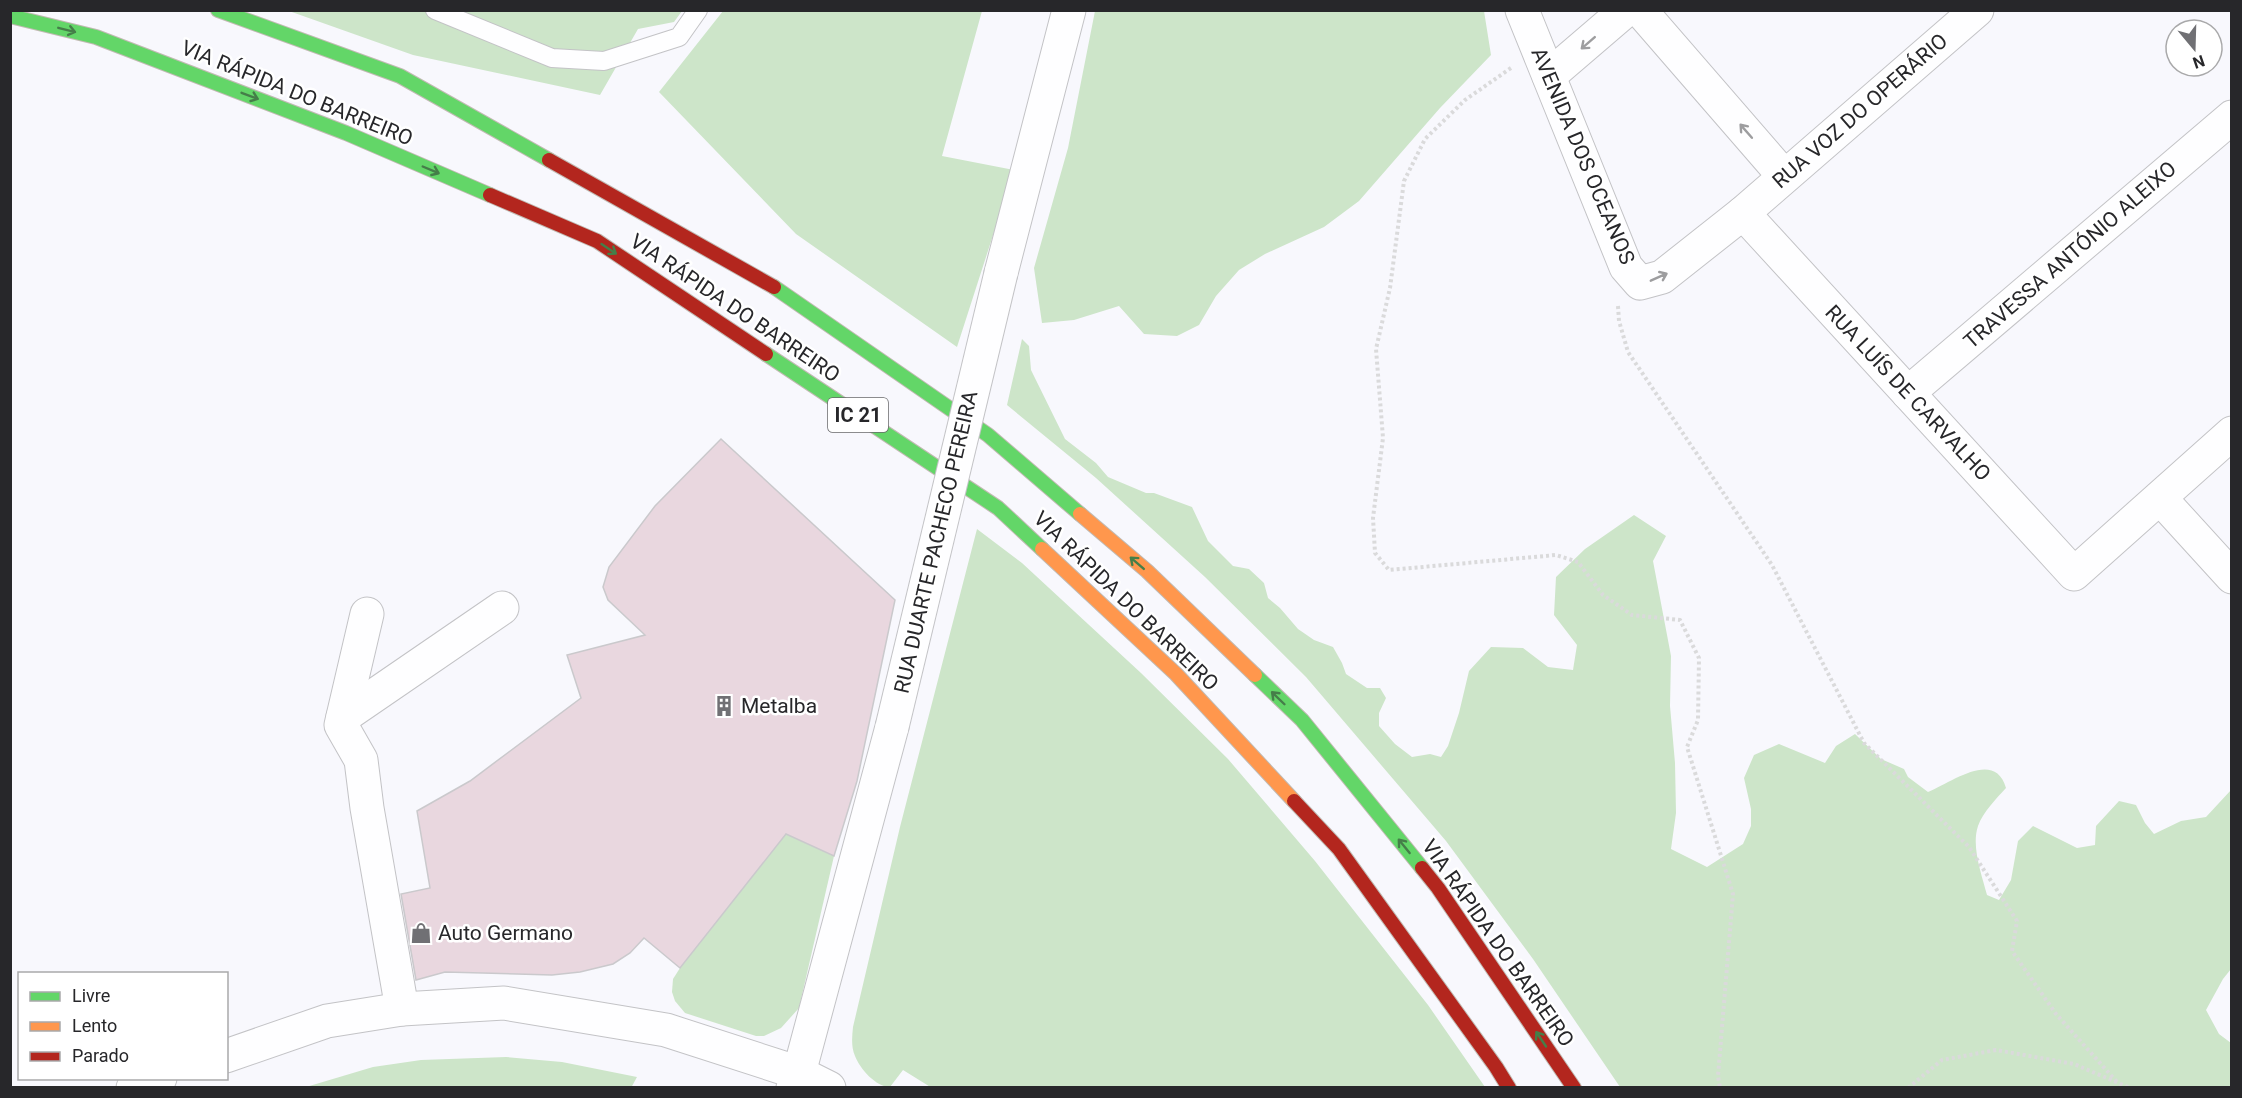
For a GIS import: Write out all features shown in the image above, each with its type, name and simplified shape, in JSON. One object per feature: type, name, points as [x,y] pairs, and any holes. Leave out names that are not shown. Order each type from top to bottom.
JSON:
[{"type":"highway","name":"VIA RÁPIDA DO BARREIRO","points":[[218,10],[400,76],[774,287],[988,435],[1147,571],[1302,720],[1438,888],[1574,1088]]},
{"type":"highway","name":"VIA RÁPIDA DO BARREIRO","points":[[10,16],[96,37],[140,53],[346,133],[597,241],[998,508],[1176,674],[1339,849],[1509,1088]]},
{"type":"street","name":"RUA DUARTE PACHECO PEREIRA","points":[[796,1080],[892,727],[1001,273],[1069,10]]},
{"type":"street","name":"AVENIDA DOS OCEANOS","points":[[1522,10],[1626,267],[1640,283],[1662,278],[1743,213]]},
{"type":"street","points":[[1543,61],[1626,10]]},
{"type":"street","points":[[1640,10],[1784,176]]},
{"type":"street","name":"RUA VOZ DO OPERÁRIO","points":[[1743,213],[1977,10]]},
{"type":"street","name":"TRAVESSA ANTÓNIO ALEIXO","points":[[1908,393],[2232,117]]},
{"type":"street","name":"RUA LUÍS DE CARVALHO","points":[[1743,213],[2074,574],[2160,498]]},
{"type":"street","points":[[2232,433],[2160,498],[2232,577]]},
{"type":"street","points":[[343,717],[502,608]]},
{"type":"street","points":[[367,614],[341,725],[361,760],[367,808],[402,1009]]},
{"type":"street","points":[[228,1055],[327,1021],[402,1009],[504,1003],[666,1030],[796,1080],[829,1088]]},
{"type":"street","points":[[133,1088],[154,1080]]},
{"type":"lane","points":[[435,10],[552,58],[604,61],[679,37],[698,10]]},
{"type":"path","points":[[1543,61],[1511,68],[1465,100],[1425,139],[1404,181],[1390,288],[1376,349],[1383,438],[1372,518],[1375,553],[1389,570],[1556,555],[1578,562],[1603,595],[1632,615],[1680,620],[1699,658],[1698,720],[1688,747],[1732,894],[1718,1076],[1720,1088]]},
{"type":"path","points":[[1617,300],[1619,321],[1628,351],[1772,565],[1864,742],[1970,847],[2018,921],[2012,951],[2056,1014],[2117,1082]]},
{"type":"path","points":[[1908,1088],[1942,1060],[1996,1050],[2074,1064],[2130,1088]]},
{"type":"green space","points":[[289,11],[682,11],[674,22],[638,29],[600,95],[413,55]]},
{"type":"green space","points":[[723,11],[982,11],[942,156],[1014,170],[957,347],[796,234],[659,92]]},
{"type":"green space","points":[[1095,11],[1484,11],[1491,55],[1440,108],[1359,201],[1324,227],[1265,254],[1239,270],[1216,296],[1199,325],[1177,336],[1144,334],[1119,306],[1074,320],[1042,323],[1034,268],[1068,148]]},
{"type":"green space","points":[[1022,339],[1029,346],[1031,370],[1065,439],[1096,463],[1108,477],[1146,493],[1154,493],[1192,507],[1208,541],[1233,566],[1249,569],[1264,583],[1268,598],[1298,629],[1314,640],[1333,647],[1346,674],[1367,688],[1380,688],[1386,698],[1379,713],[1379,726],[1395,744],[1412,757],[1430,754],[1441,757],[1448,746],[1459,713],[1469,671],[1491,647],[1523,648],[1548,667],[1573,670],[1577,645],[1554,615],[1556,577],[1585,549],[1634,515],[1666,536],[1653,561],[1671,656],[1670,706],[1675,763],[1676,813],[1671,849],[1707,867],[1743,844],[1751,826],[1751,809],[1744,778],[1754,755],[1779,744],[1825,763],[1836,746],[1855,734],[1881,759],[1904,769],[1908,777],[1928,792],[1972,772],[1983,769],[1993,771],[2000,777],[2006,788],[1980,821],[1976,843],[1987,895],[1999,900],[2011,880],[2018,841],[2033,826],[2077,848],[2095,845],[2096,826],[2119,801],[2136,805],[2145,823],[2154,834],[2181,821],[2206,817],[2231,790],[2231,969],[2206,1010],[2219,1034],[2231,1043],[2231,1087],[1620,1087],[1533,959],[1446,841],[1306,677],[1205,577],[1096,478],[1007,405]]},
{"type":"green space","points":[[977,529],[1022,563],[1141,673],[1228,759],[1315,861],[1428,1005],[1485,1087],[932,1088],[903,1070],[890,1087],[874,1081],[865,1072],[854,1053],[853,1027],[900,827]]},
{"type":"green space","points":[[786,834],[834,856],[799,1008],[781,1028],[764,1036],[756,1036],[685,1013],[675,1001],[672,992],[673,979]]},
{"type":"green space","points":[[506,1057],[562,1062],[637,1077],[631,1088],[306,1087],[373,1067],[421,1060]]},
{"type":"building","name":"Metalba","points":[[721,439],[895,600],[857,781],[834,856],[786,834],[680,968],[644,938],[630,953],[613,964],[580,972],[552,975],[445,972],[416,980],[401,894],[430,888],[417,811],[470,781],[581,698],[567,655],[645,635],[608,600],[603,587],[609,567],[655,506]]},
{"type":"traffic: fast","points":[[218,10],[400,76],[549,160]]},
{"type":"traffic: fast","points":[[10,16],[96,37],[346,133],[490,195]]},
{"type":"traffic: fast","points":[[774,287],[988,435],[1080,514]]},
{"type":"traffic: fast","points":[[766,354],[998,508],[1042,549]]},
{"type":"traffic: fast","points":[[1255,675],[1302,720],[1422,868]]},
{"type":"traffic: slow","points":[[1080,514],[1147,571],[1255,675]]},
{"type":"traffic: slow","points":[[1042,549],[1176,674],[1294,801]]},
{"type":"traffic: jam","points":[[549,160],[774,287]]},
{"type":"traffic: jam","points":[[490,195],[597,241],[766,354]]},
{"type":"traffic: jam","points":[[1294,801],[1339,849],[1509,1088]]},
{"type":"traffic: jam","points":[[1422,868],[1574,1088]]},
{"type":"place","name":"Metalba","points":[[724,706]]},
{"type":"place","name":"Auto Germano","points":[[421,933]]}]
